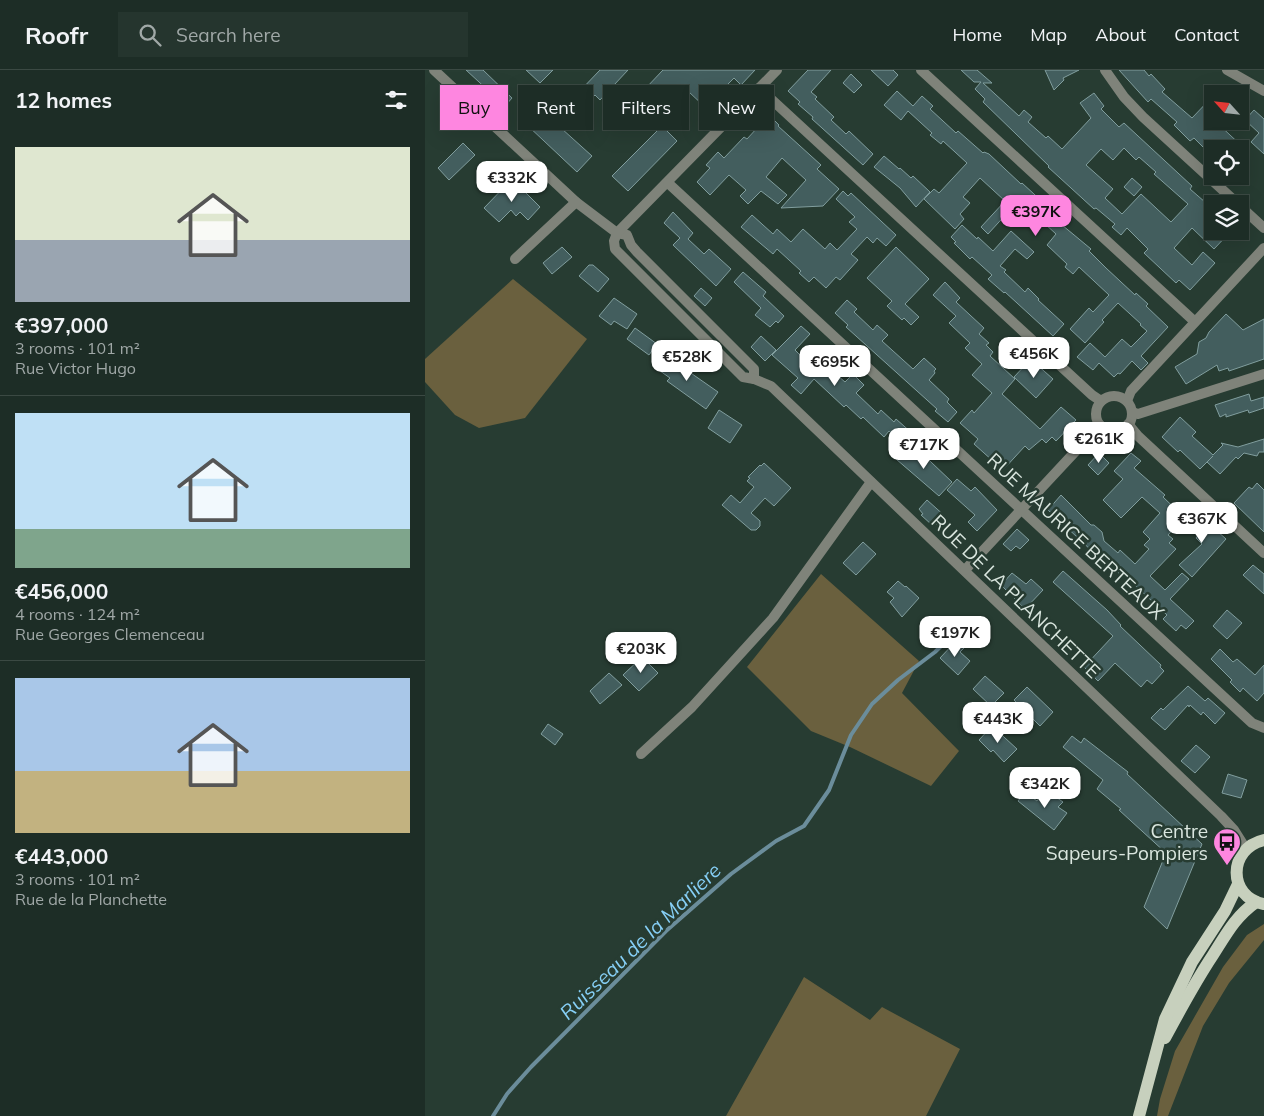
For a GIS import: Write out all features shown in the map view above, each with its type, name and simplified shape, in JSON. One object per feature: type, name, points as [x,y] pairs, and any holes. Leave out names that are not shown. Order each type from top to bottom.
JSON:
[{"type":"main road","points":[[1154,1058],[1185,999],[1227,931],[1236,919],[1260,903],[1243,891],[1238,884],[1237,878],[1238,862],[1257,842]]},
{"type":"main road","points":[[1139,1116],[1165,1019],[1191,962],[1225,911],[1238,884]]},
{"type":"street","points":[[434,70],[576,202],[617,233],[627,235],[631,245],[637,252],[754,369],[754,379]]},
{"type":"street","points":[[762,85],[777,70]]},
{"type":"street","points":[[921,70],[1194,321]]},
{"type":"street","points":[[1105,70],[1124,97],[1143,117],[1228,195]]},
{"type":"street","points":[[1227,70],[1264,91]]},
{"type":"street","points":[[774,102],[1092,395],[1101,401]]},
{"type":"street","points":[[617,233],[719,130]]},
{"type":"street","name":"RUE MAURICE BERTEAUX","points":[[668,183],[1252,723],[1264,728]]},
{"type":"street","points":[[515,259],[576,202]]},
{"type":"street","points":[[1249,214],[1264,228]]},
{"type":"street","name":"RUE DE LA PLANCHETTE","points":[[617,233],[614,241],[615,249],[743,377],[771,386],[1234,830],[1257,842]]},
{"type":"street","points":[[1127,402],[1131,390],[1264,248]]},
{"type":"street","points":[[1132,412],[1138,414],[1264,374]]},
{"type":"street","points":[[1111,396],[1117,396],[1127,402],[1132,412],[1128,424],[1119,431],[1114,432],[1104,429],[1100,425],[1096,416],[1096,410],[1101,401],[1111,396]]},
{"type":"street","points":[[1128,424],[1138,436],[1264,553]]},
{"type":"street","points":[[965,570],[1100,425]]},
{"type":"street","points":[[641,754],[692,707],[773,618],[871,482]]},
{"type":"shaded area","points":[[513,279],[587,339],[525,418],[479,428],[455,415],[425,382],[425,359]]},
{"type":"shaded area","points":[[821,574],[919,661],[902,693],[959,751],[931,786],[850,747],[811,731],[747,667]]},
{"type":"shaded area","points":[[1264,924],[1264,940],[1229,983],[1203,1026],[1168,1116],[1157,1116],[1160,1099],[1175,1051],[1223,967],[1247,935]]},
{"type":"shaded area","points":[[804,977],[870,1020],[882,1007],[960,1049],[926,1116],[726,1116]]},
{"type":"building","points":[[466,70],[483,70],[499,85],[482,85]]},
{"type":"building","points":[[526,70],[553,70],[540,83]]},
{"type":"building","points":[[600,70],[628,70],[614,85],[603,85],[603,97],[600,100],[595,95],[593,97],[593,85],[586,85]]},
{"type":"building","points":[[663,70],[755,70],[741,85],[734,78],[727,85],[699,85],[699,101],[689,92],[689,85],[649,85]]},
{"type":"building","points":[[808,70],[831,70],[811,92],[817,97],[815,99],[834,117],[831,120],[846,134],[849,131],[873,154],[863,165],[812,119],[813,117],[798,104],[800,102],[788,91]]},
{"type":"building","points":[[871,70],[893,70],[898,75],[888,86]]},
{"type":"building","points":[[961,70],[977,70],[992,83],[983,83],[1019,116],[1024,110],[1032,117],[1028,122],[1062,149],[1091,118],[1080,103],[1094,93],[1104,106],[1101,109],[1119,127],[1124,123],[1192,186],[1190,189],[1204,201],[1204,239],[1192,228],[1174,248],[1192,265],[1203,252],[1215,263],[1190,290],[1179,280],[1176,283],[1144,253],[1148,249],[1127,228],[1121,235],[1112,227],[1115,224],[1096,208],[1094,209],[1048,167],[983,102],[985,99],[975,89],[981,82],[974,82]],"holes":[[[1124,148],[1136,160],[1139,157],[1156,172],[1154,174],[1188,204],[1171,222],[1141,194],[1122,214],[1105,198],[1113,189],[1086,165],[1101,149],[1113,160]]]},
{"type":"building","points":[[1045,70],[1079,70],[1063,78],[1064,80],[1054,90]]},
{"type":"building","points":[[1119,70],[1144,70],[1149,76],[1151,74],[1165,89],[1162,92],[1192,118],[1204,105],[1204,130],[1225,130],[1235,140],[1204,140],[1204,148],[1194,138],[1190,141],[1174,125],[1177,122],[1151,99],[1148,102]]},
{"type":"building","points":[[851,74],[862,85],[854,93],[843,83]]},
{"type":"building","points":[[897,91],[913,106],[922,96],[933,106],[930,109],[956,133],[958,131],[983,153],[989,154],[1022,183],[1059,217],[1056,220],[1091,249],[1089,251],[1106,268],[1135,295],[1136,293],[1148,304],[1146,306],[1168,327],[1141,356],[1148,363],[1141,370],[1132,361],[1120,374],[1118,373],[1114,377],[1099,363],[1093,370],[1077,357],[1090,343],[1105,357],[1122,339],[1131,347],[1147,331],[1118,303],[1102,320],[1104,322],[1085,343],[1070,329],[1089,308],[1093,312],[1109,295],[1079,267],[1073,274],[1065,267],[1067,264],[1047,245],[1056,234],[1019,200],[988,234],[981,227],[1005,201],[980,178],[963,197],[970,203],[960,214],[964,219],[955,229],[924,199],[934,189],[939,193],[967,163],[943,141],[941,144],[930,135],[932,133],[908,111],[901,120],[884,105]]},
{"type":"building","points":[[508,94],[512,98],[508,103]]},
{"type":"building","points":[[1254,110],[1264,119],[1264,154],[1251,142],[1259,133],[1249,124],[1249,116]]},
{"type":"building","points":[[774,120],[778,126],[821,165],[817,169],[839,189],[823,206],[781,208],[806,180],[782,158],[766,177],[787,195],[778,204],[761,191],[748,204],[740,196],[746,190],[729,175],[710,195],[697,182],[710,168],[706,165],[718,152],[724,158],[744,137],[747,139],[755,130],[774,130]]},
{"type":"building","points":[[532,130],[563,130],[592,156],[577,172]]},
{"type":"building","points":[[658,130],[666,130],[677,141],[628,191],[612,176]]},
{"type":"building","points":[[463,143],[475,155],[449,180],[438,168]]},
{"type":"building","points":[[884,156],[911,178],[913,176],[930,192],[916,207],[900,188],[874,167]]},
{"type":"building","points":[[1132,178],[1142,187],[1134,196],[1124,187]]},
{"type":"building","points":[[512,179],[540,207],[528,220],[520,212],[516,216],[511,210],[499,222],[484,208]]},
{"type":"building","points":[[843,191],[848,196],[851,193],[896,235],[886,246],[877,238],[873,243],[867,237],[851,254],[858,260],[840,280],[836,277],[826,288],[814,277],[809,282],[799,273],[801,271],[777,249],[773,254],[741,227],[752,215],[773,234],[777,229],[791,242],[803,229],[825,249],[830,243],[837,250],[857,229],[849,222],[855,217],[836,199]]},
{"type":"building","points":[[673,212],[693,233],[688,239],[704,254],[709,249],[731,269],[716,286],[673,245],[680,238],[664,223]]},
{"type":"building","points":[[962,225],[993,251],[1011,231],[1034,252],[1027,259],[1015,249],[1000,266],[1006,270],[1004,272],[1025,292],[1028,288],[1064,324],[1053,336],[988,279],[992,275],[972,257],[970,259],[954,243],[956,242],[951,237]]},
{"type":"building","points":[[1205,240],[1222,240],[1214,249]]},
{"type":"building","points":[[562,247],[572,257],[552,274],[543,263]]},
{"type":"building","points":[[896,247],[929,279],[905,304],[919,317],[911,325],[904,318],[902,320],[887,306],[892,301],[867,278]]},
{"type":"building","points":[[589,265],[593,265],[609,279],[598,292],[579,276]]},
{"type":"building","points":[[743,272],[766,292],[763,296],[784,316],[778,323],[776,321],[770,327],[755,315],[761,308],[734,282]]},
{"type":"building","points":[[945,282],[960,298],[956,302],[984,328],[979,334],[989,343],[986,345],[993,352],[990,356],[1015,379],[1002,394],[1040,429],[1061,407],[1076,420],[1056,441],[1052,437],[1046,443],[1042,439],[1029,450],[1025,446],[1003,470],[974,444],[978,439],[960,423],[972,410],[974,413],[992,393],[972,375],[982,364],[965,348],[970,343],[949,323],[956,316],[933,295]]},
{"type":"building","points":[[701,288],[712,298],[705,306],[694,296]]},
{"type":"building","points":[[614,298],[637,314],[627,329],[614,321],[611,325],[599,316]]},
{"type":"building","points":[[847,300],[857,309],[854,312],[873,330],[877,325],[888,335],[882,341],[913,369],[924,358],[936,369],[929,380],[949,399],[947,402],[957,412],[948,422],[935,411],[937,409],[846,327],[848,325],[835,313]]},
{"type":"building","points":[[1226,314],[1243,330],[1264,319],[1264,359],[1229,371],[1228,368],[1219,371],[1217,365],[1186,384],[1175,367],[1197,354],[1199,342],[1206,338],[1209,332]]},
{"type":"building","points":[[801,326],[810,334],[795,350],[815,370],[822,362],[845,382],[853,374],[864,385],[856,393],[878,414],[881,410],[894,422],[896,419],[913,434],[904,444],[889,431],[884,437],[863,417],[861,419],[846,405],[844,407],[814,379],[801,394],[791,385],[798,378],[772,355]]},
{"type":"building","points":[[635,328],[657,344],[649,355],[627,339]]},
{"type":"building","points":[[761,336],[776,350],[765,361],[751,347]]},
{"type":"building","points":[[665,355],[718,392],[706,409],[667,381],[670,378],[656,368]]},
{"type":"building","points":[[1028,362],[1033,366],[1035,363],[1053,379],[1036,398],[1014,377]]},
{"type":"building","points":[[1249,394],[1251,401],[1264,397],[1264,408],[1249,413],[1248,410],[1220,417],[1215,405]]},
{"type":"building","points":[[719,410],[742,425],[730,443],[708,428]]},
{"type":"building","points":[[1180,417],[1196,432],[1192,436],[1213,455],[1223,445],[1221,443],[1238,447],[1264,439],[1264,452],[1259,452],[1257,456],[1244,453],[1238,459],[1236,457],[1220,474],[1207,462],[1200,469],[1180,450],[1178,452],[1162,437]]},
{"type":"building","points":[[911,443],[952,482],[939,496],[896,459]]},
{"type":"building","points":[[1099,453],[1109,463],[1098,475],[1088,465]]},
{"type":"building","points":[[1131,453],[1141,461],[1134,468],[1165,495],[1163,497],[1184,517],[1168,535],[1173,539],[1169,543],[1176,549],[1150,576],[1165,590],[1182,573],[1189,579],[1170,599],[1194,621],[1186,629],[1181,625],[1176,631],[1163,619],[1167,615],[1124,575],[1123,577],[1108,563],[1107,565],[1048,510],[1061,495],[1091,525],[1094,525],[1102,532],[1104,541],[1118,553],[1120,550],[1135,564],[1149,549],[1144,545],[1150,539],[1143,532],[1160,513],[1142,497],[1121,518],[1103,500],[1123,479],[1114,471]]},
{"type":"building","points":[[764,463],[791,488],[774,506],[765,498],[751,513],[760,521],[760,526],[756,530],[751,530],[722,505],[731,495],[740,503],[754,487],[747,481],[750,478],[748,477]]},
{"type":"building","points":[[957,479],[971,491],[975,487],[997,510],[977,531],[968,522],[975,515],[947,490]]},
{"type":"building","points":[[1257,483],[1264,490],[1264,532],[1234,503],[1249,487],[1252,489]]},
{"type":"building","points":[[927,500],[946,517],[938,526],[935,522],[932,525],[921,515],[923,514],[919,509]]},
{"type":"building","points":[[1196,512],[1226,539],[1192,577],[1179,565],[1202,544],[1196,538],[1199,534],[1186,522]]},
{"type":"building","points":[[1017,529],[1029,540],[1020,549],[1016,546],[1011,551],[1003,544]]},
{"type":"building","points":[[863,542],[876,554],[856,575],[843,563]]},
{"type":"building","points":[[1253,565],[1264,574],[1264,594],[1243,575]]},
{"type":"building","points":[[1063,571],[1107,610],[1120,626],[1161,665],[1160,667],[1164,671],[1152,684],[1147,680],[1141,687],[1115,663],[1098,681],[1084,667],[1113,636],[1053,582]]},
{"type":"building","points":[[1012,573],[1026,584],[1031,579],[1043,590],[1025,609],[1001,585]]},
{"type":"building","points":[[898,581],[919,598],[902,617],[890,602],[894,598],[887,592]]},
{"type":"building","points":[[1227,610],[1242,623],[1227,639],[1213,626]]},
{"type":"building","points":[[956,641],[964,648],[960,652],[970,661],[958,675],[940,658]]},
{"type":"building","points":[[1220,649],[1233,662],[1237,659],[1255,675],[1264,665],[1264,693],[1257,701],[1243,688],[1240,692],[1230,682],[1232,680],[1211,659]]},
{"type":"building","points":[[642,657],[658,673],[639,691],[623,675]]},
{"type":"building","points":[[609,673],[622,685],[600,704],[590,691]]},
{"type":"building","points":[[985,676],[1004,693],[991,706],[973,689]]},
{"type":"building","points":[[1188,686],[1205,701],[1208,698],[1225,713],[1215,724],[1203,712],[1201,715],[1188,705],[1165,730],[1151,718],[1161,708],[1163,710]]},
{"type":"building","points":[[1027,687],[1053,712],[1040,726],[1014,700]]},
{"type":"building","points":[[548,724],[563,734],[555,745],[541,734]]},
{"type":"building","points":[[992,726],[1017,749],[1004,762],[993,750],[991,752],[979,740]]},
{"type":"building","points":[[1072,736],[1081,743],[1084,738],[1128,772],[1127,774],[1202,844],[1167,929],[1144,907],[1166,853],[1119,810],[1121,809],[1097,789],[1103,780],[1063,747]]},
{"type":"building","points":[[1196,745],[1210,757],[1195,773],[1181,761]]},
{"type":"building","points":[[1228,774],[1247,780],[1241,798],[1222,793]]},
{"type":"building","points":[[1025,792],[1037,801],[1039,798],[1046,803],[1053,795],[1063,802],[1058,807],[1067,813],[1054,830],[1018,801]]},
{"type":"waterway","name":"Ruisseau de la Marliere","points":[[493,1116],[507,1094],[531,1067],[666,931],[731,874],[776,841],[804,826],[829,790],[851,735],[872,704],[898,680],[935,652],[969,619]]},
{"type":"place","name":"Centre Sapeurs-Pompiers","points":[[1227,866]]}]
